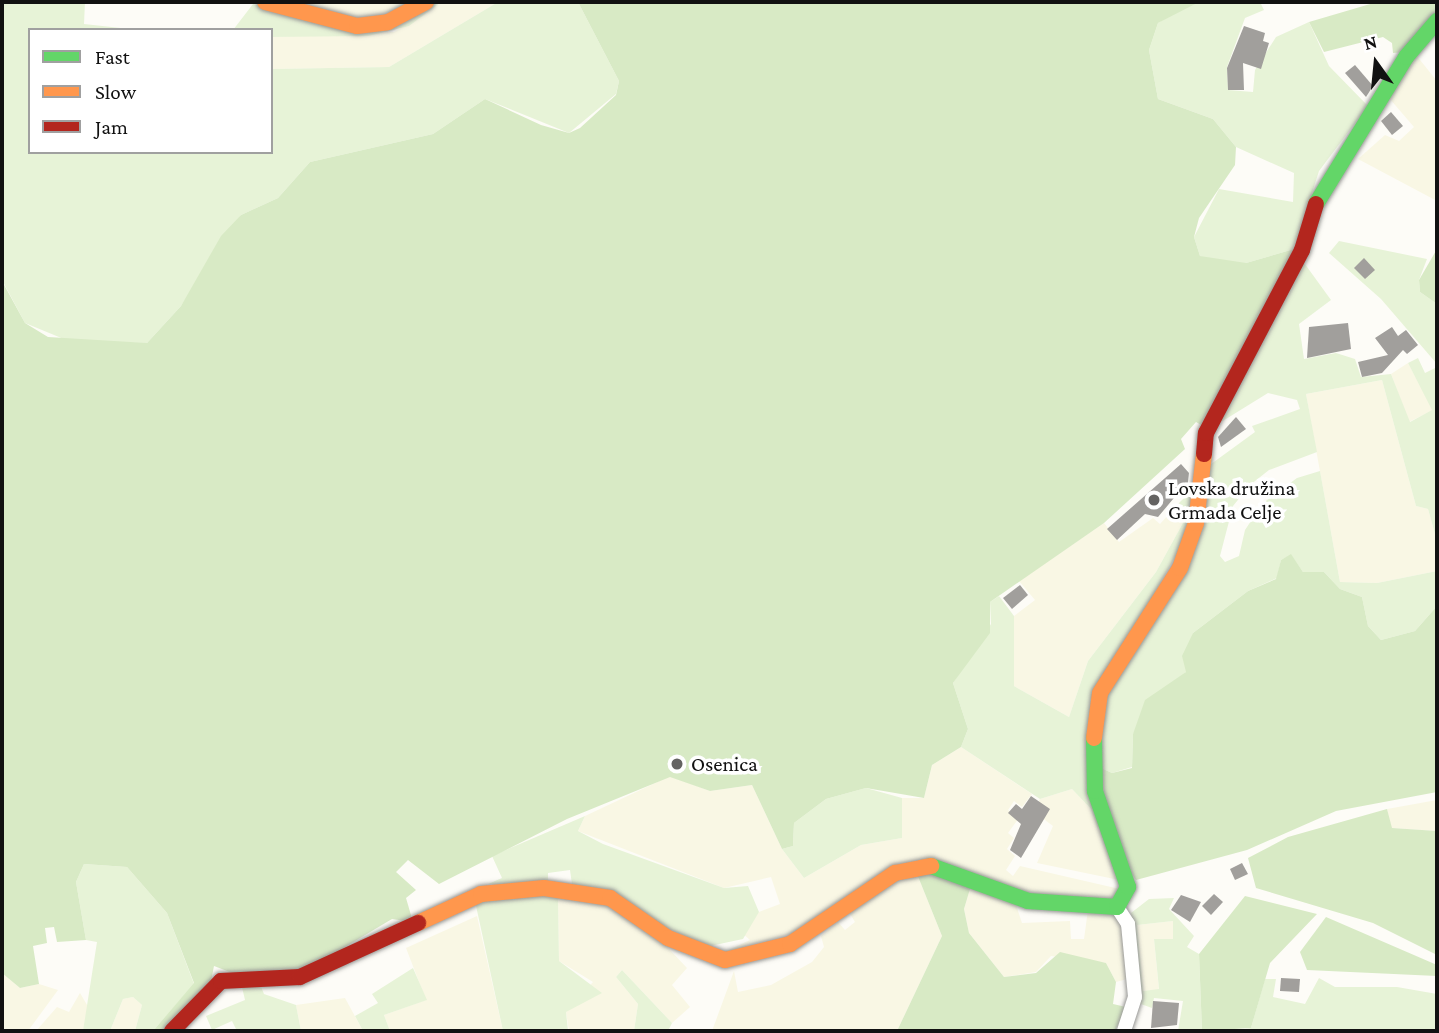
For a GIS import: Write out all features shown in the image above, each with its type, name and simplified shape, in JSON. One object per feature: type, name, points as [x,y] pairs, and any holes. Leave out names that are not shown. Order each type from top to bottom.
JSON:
[{"type":"street","points":[[265,2],[357,26],[388,22],[426,2]]},
{"type":"street","points":[[1117,906],[1128,887],[1095,791],[1092,751],[1100,693],[1180,568],[1196,523],[1206,433],[1302,250],[1317,199],[1406,57],[1437,21]]},
{"type":"street","points":[[172,1031],[222,981],[273,981],[312,973],[481,894],[544,888],[610,898],[668,938],[725,960],[790,944],[895,873],[919,865],[947,867],[1028,901],[1117,906]]},
{"type":"street","points":[[1117,906],[1128,924],[1135,997],[1124,1031]]},
{"type":"shaded area","points":[[277,2],[419,2],[356,23]]},
{"type":"shaded area","points":[[441,2],[498,2],[389,67],[273,69],[273,37],[394,32]]},
{"type":"shaded area","points":[[1416,55],[1437,81],[1437,201],[1358,159],[1385,135],[1399,141],[1414,127],[1389,98]]},
{"type":"shaded area","points":[[1408,363],[1433,410],[1409,422],[1391,374]]},
{"type":"shaded area","points":[[1382,380],[1416,506],[1428,509],[1437,541],[1437,571],[1377,583],[1340,582],[1306,394]]},
{"type":"shaded area","points":[[1179,503],[1184,521],[1156,572],[1088,661],[1069,717],[1014,686],[1014,616],[1035,600],[1019,581],[1104,523],[1119,542],[1153,518],[1160,524]]},
{"type":"shaded area","points":[[961,747],[1032,794],[1022,807],[1014,801],[1008,810],[1019,818],[1008,833],[1014,838],[1007,849],[1015,856],[1006,870],[1013,876],[1020,866],[1124,890],[1119,900],[1030,898],[941,861],[838,901],[804,930],[722,953],[750,940],[742,933],[759,912],[780,904],[771,877],[724,888],[578,831],[585,816],[670,776],[710,791],[752,785],[782,849],[804,878],[861,845],[902,838],[902,798],[924,798],[932,765]]},
{"type":"shaded area","points":[[1072,789],[1091,809],[1124,881],[1037,863],[1053,826],[1033,811],[1040,799]]},
{"type":"shaded area","points":[[1437,800],[1437,831],[1391,828],[1387,809]]},
{"type":"shaded area","points":[[915,869],[942,936],[897,1031],[712,1031],[734,971],[738,992],[771,985],[812,962],[824,947],[821,936],[838,922],[845,930],[855,922],[849,912]]},
{"type":"shaded area","points":[[973,879],[1016,905],[1022,923],[1070,921],[1071,939],[1084,939],[1088,910],[1121,911],[1127,979],[1116,982],[1106,963],[1051,956],[1036,972],[1004,977],[969,933],[964,909]]},
{"type":"shaded area","points":[[558,894],[598,901],[654,933],[687,968],[672,985],[690,1007],[672,1023],[622,970],[616,977],[638,1004],[634,1031],[569,1031],[566,1012],[593,982],[559,961]]},
{"type":"shaded area","points":[[477,916],[503,1031],[390,1031],[384,1015],[426,1000],[406,948]]},
{"type":"shaded area","points":[[1173,921],[1173,939],[1154,939],[1159,990],[1142,991],[1137,925]]},
{"type":"shaded area","points":[[2,973],[20,988],[39,984],[58,990],[28,1031],[2,1031]]},
{"type":"shaded area","points":[[80,993],[90,1010],[83,1031],[36,1031],[57,1007],[69,1012]]},
{"type":"shaded area","points":[[133,997],[142,1005],[135,1031],[110,1031],[123,999]]},
{"type":"shaded area","points":[[345,998],[363,1031],[301,1031],[296,1005]]},
{"type":"green space","points":[[2,2],[85,2],[84,24],[121,28],[28,28],[28,154],[273,154],[273,69],[389,67],[498,2],[578,2],[619,81],[616,94],[569,133],[485,99],[433,134],[310,162],[278,198],[241,215],[181,306],[147,343],[71,342],[25,323],[2,280]]},
{"type":"green space","points":[[431,2],[441,2],[409,26],[368,36],[273,37],[273,28],[235,28],[253,4],[346,31]]},
{"type":"green space","points":[[578,2],[1199,2],[1158,23],[1149,50],[1158,99],[1213,119],[1236,147],[1235,165],[1199,218],[1194,237],[1200,256],[1246,263],[1294,249],[1203,426],[1196,422],[1181,439],[1185,449],[1104,523],[990,602],[990,633],[953,683],[968,729],[961,747],[932,765],[924,798],[866,788],[826,799],[794,823],[793,846],[782,849],[752,785],[710,791],[670,777],[567,819],[439,884],[408,860],[396,872],[416,890],[406,898],[413,922],[392,919],[303,972],[235,974],[214,966],[211,981],[169,1031],[153,1031],[194,983],[167,913],[127,867],[84,864],[76,882],[86,940],[57,942],[54,927],[45,928],[47,943],[33,946],[39,984],[20,988],[2,973],[2,281],[25,323],[48,337],[147,343],[181,306],[221,236],[241,215],[278,198],[310,162],[433,134],[485,99],[541,125],[569,133],[580,128],[616,95],[619,81]]},
{"type":"green space","points":[[1260,2],[1264,10],[1245,18],[1227,67],[1228,90],[1253,92],[1255,70],[1276,37],[1309,22],[1329,66],[1368,106],[1319,171],[1294,249],[1246,263],[1216,263],[1200,256],[1194,237],[1219,189],[1293,202],[1294,173],[1236,147],[1213,119],[1158,99],[1149,50],[1158,23],[1189,3]]},
{"type":"green space","points":[[1377,2],[1436,2],[1437,10],[1404,52],[1393,53],[1392,43],[1383,37],[1324,52],[1309,22]]},
{"type":"green space","points":[[1339,241],[1427,259],[1419,280],[1420,292],[1437,304],[1437,364],[1381,299],[1329,253]]},
{"type":"green space","points":[[1437,249],[1437,304],[1420,292],[1419,280]]},
{"type":"green space","points":[[1302,260],[1331,300],[1299,324],[1304,359],[1336,353],[1355,359],[1361,377],[1391,374],[1410,422],[1432,410],[1408,363],[1418,358],[1425,373],[1437,367],[1437,541],[1428,509],[1416,506],[1382,380],[1306,394],[1317,452],[1269,470],[1250,485],[1233,506],[1220,556],[1225,562],[1239,556],[1245,530],[1263,503],[1297,478],[1320,471],[1340,582],[1377,583],[1437,571],[1437,606],[1415,631],[1381,640],[1368,626],[1362,597],[1340,589],[1324,572],[1303,572],[1291,555],[1281,560],[1277,578],[1248,591],[1193,633],[1186,672],[1133,734],[1132,767],[1112,773],[1097,766],[1109,686],[1173,591],[1207,467],[1255,432],[1252,426],[1300,409],[1297,400],[1268,393],[1213,427]]},
{"type":"green space","points":[[1198,484],[1188,535],[1098,690],[1098,829],[1091,809],[1072,789],[1040,799],[961,747],[968,729],[953,683],[991,624],[990,602],[999,596],[1014,616],[1014,686],[1069,717],[1088,661],[1156,572],[1184,521],[1179,503]]},
{"type":"green space","points":[[1291,554],[1303,572],[1324,572],[1340,589],[1362,597],[1368,626],[1381,640],[1415,631],[1437,606],[1437,792],[1336,811],[1247,850],[1136,880],[1121,859],[1097,766],[1112,773],[1132,768],[1133,734],[1145,700],[1186,672],[1182,656],[1193,633],[1248,591],[1276,579],[1281,560]]},
{"type":"green space","points":[[866,788],[902,798],[902,838],[861,845],[804,878],[782,849],[793,846],[794,823],[826,799]]},
{"type":"green space","points":[[1387,809],[1392,828],[1437,831],[1437,955],[1373,923],[1256,888],[1248,858],[1288,837]]},
{"type":"green space","points":[[585,816],[578,831],[603,844],[724,888],[748,886],[759,912],[743,939],[710,946],[693,940],[572,884],[570,870],[548,873],[548,885],[488,884],[502,878],[492,856]]},
{"type":"green space","points":[[84,864],[127,867],[167,913],[194,984],[153,1031],[135,1031],[142,1005],[133,997],[123,999],[110,1031],[83,1031],[97,942],[86,940],[76,882]]},
{"type":"green space","points":[[915,869],[973,879],[964,909],[969,933],[1004,977],[1036,973],[1060,952],[1106,963],[1116,982],[1113,1004],[1126,1007],[1115,1031],[897,1031],[942,936]]},
{"type":"green space","points":[[558,894],[559,961],[602,993],[566,1012],[568,1030],[503,1031],[475,901]]},
{"type":"green space","points":[[1245,896],[1317,914],[1270,963],[1251,1028],[1202,1031],[1199,954]]},
{"type":"green space","points":[[1174,898],[1169,909],[1194,936],[1187,947],[1199,954],[1202,1031],[1178,1031],[1183,1001],[1154,998],[1152,1008],[1138,1003],[1131,913],[1149,899]],"holes":[[[1173,921],[1173,939],[1154,939],[1159,989],[1143,991],[1137,925]]]},
{"type":"green space","points":[[1326,917],[1437,965],[1437,976],[1307,970],[1300,952]]},
{"type":"green space","points":[[413,968],[427,1000],[384,1015],[390,1031],[363,1031],[355,1016],[378,1003],[372,994]]},
{"type":"green space","points":[[622,970],[672,1023],[668,1031],[634,1031],[638,1004],[616,977]]},
{"type":"green space","points":[[1319,978],[1335,987],[1397,987],[1437,994],[1437,1031],[1233,1031],[1251,1028],[1265,979],[1276,979],[1273,997],[1305,1004]]},
{"type":"green space","points":[[241,983],[260,984],[264,994],[296,1005],[301,1031],[237,1031],[232,1021],[212,1030],[206,1016],[245,1000]]},
{"type":"building","points":[[1244,26],[1265,33],[1263,41],[1269,43],[1261,69],[1243,63],[1244,90],[1228,90],[1227,68]]},
{"type":"building","points":[[1355,65],[1373,86],[1366,97],[1345,73]]},
{"type":"building","points":[[1391,112],[1403,126],[1392,135],[1381,121]]},
{"type":"building","points":[[1364,258],[1375,270],[1365,279],[1354,268]]},
{"type":"building","points":[[1348,323],[1351,349],[1307,358],[1309,327]]},
{"type":"building","points":[[1392,327],[1398,336],[1406,330],[1418,345],[1407,354],[1403,350],[1382,373],[1362,377],[1358,362],[1388,355],[1375,338]]},
{"type":"building","points":[[1236,417],[1246,429],[1221,447],[1218,437]]},
{"type":"building","points":[[1181,464],[1189,473],[1187,490],[1184,486],[1158,517],[1145,514],[1117,540],[1107,529]]},
{"type":"building","points":[[1020,585],[1028,595],[1012,609],[1003,598]]},
{"type":"building","points":[[1031,796],[1050,809],[1021,858],[1010,850],[1021,824],[1008,813],[1016,804],[1022,809]]},
{"type":"building","points":[[1242,863],[1248,874],[1235,880],[1230,869]]},
{"type":"building","points":[[1214,894],[1223,902],[1211,915],[1202,906]]},
{"type":"building","points":[[1181,895],[1201,902],[1190,922],[1171,910]]},
{"type":"building","points":[[1281,978],[1300,979],[1299,992],[1280,991]]},
{"type":"building","points":[[1153,1001],[1179,1003],[1177,1025],[1151,1028]]},
{"type":"traffic: fast","points":[[1316,204],[1406,57],[1437,21]]},
{"type":"traffic: fast","points":[[931,866],[1028,901],[1117,907],[1128,887],[1095,791],[1094,738]]},
{"type":"traffic: slow","points":[[265,2],[357,26],[388,22],[426,2]]},
{"type":"traffic: slow","points":[[1094,738],[1100,693],[1180,568],[1196,523],[1204,454]]},
{"type":"traffic: slow","points":[[418,923],[481,894],[544,888],[610,898],[668,938],[725,960],[790,944],[895,873],[931,866]]},
{"type":"traffic: jam","points":[[1204,454],[1206,433],[1302,250],[1316,204]]},
{"type":"traffic: jam","points":[[172,1031],[221,981],[300,977],[418,923]]},
{"type":"place","name":"Lovska družina Grmada Celje","points":[[1154,500]]},
{"type":"place","name":"Osenica","points":[[677,764]]}]
